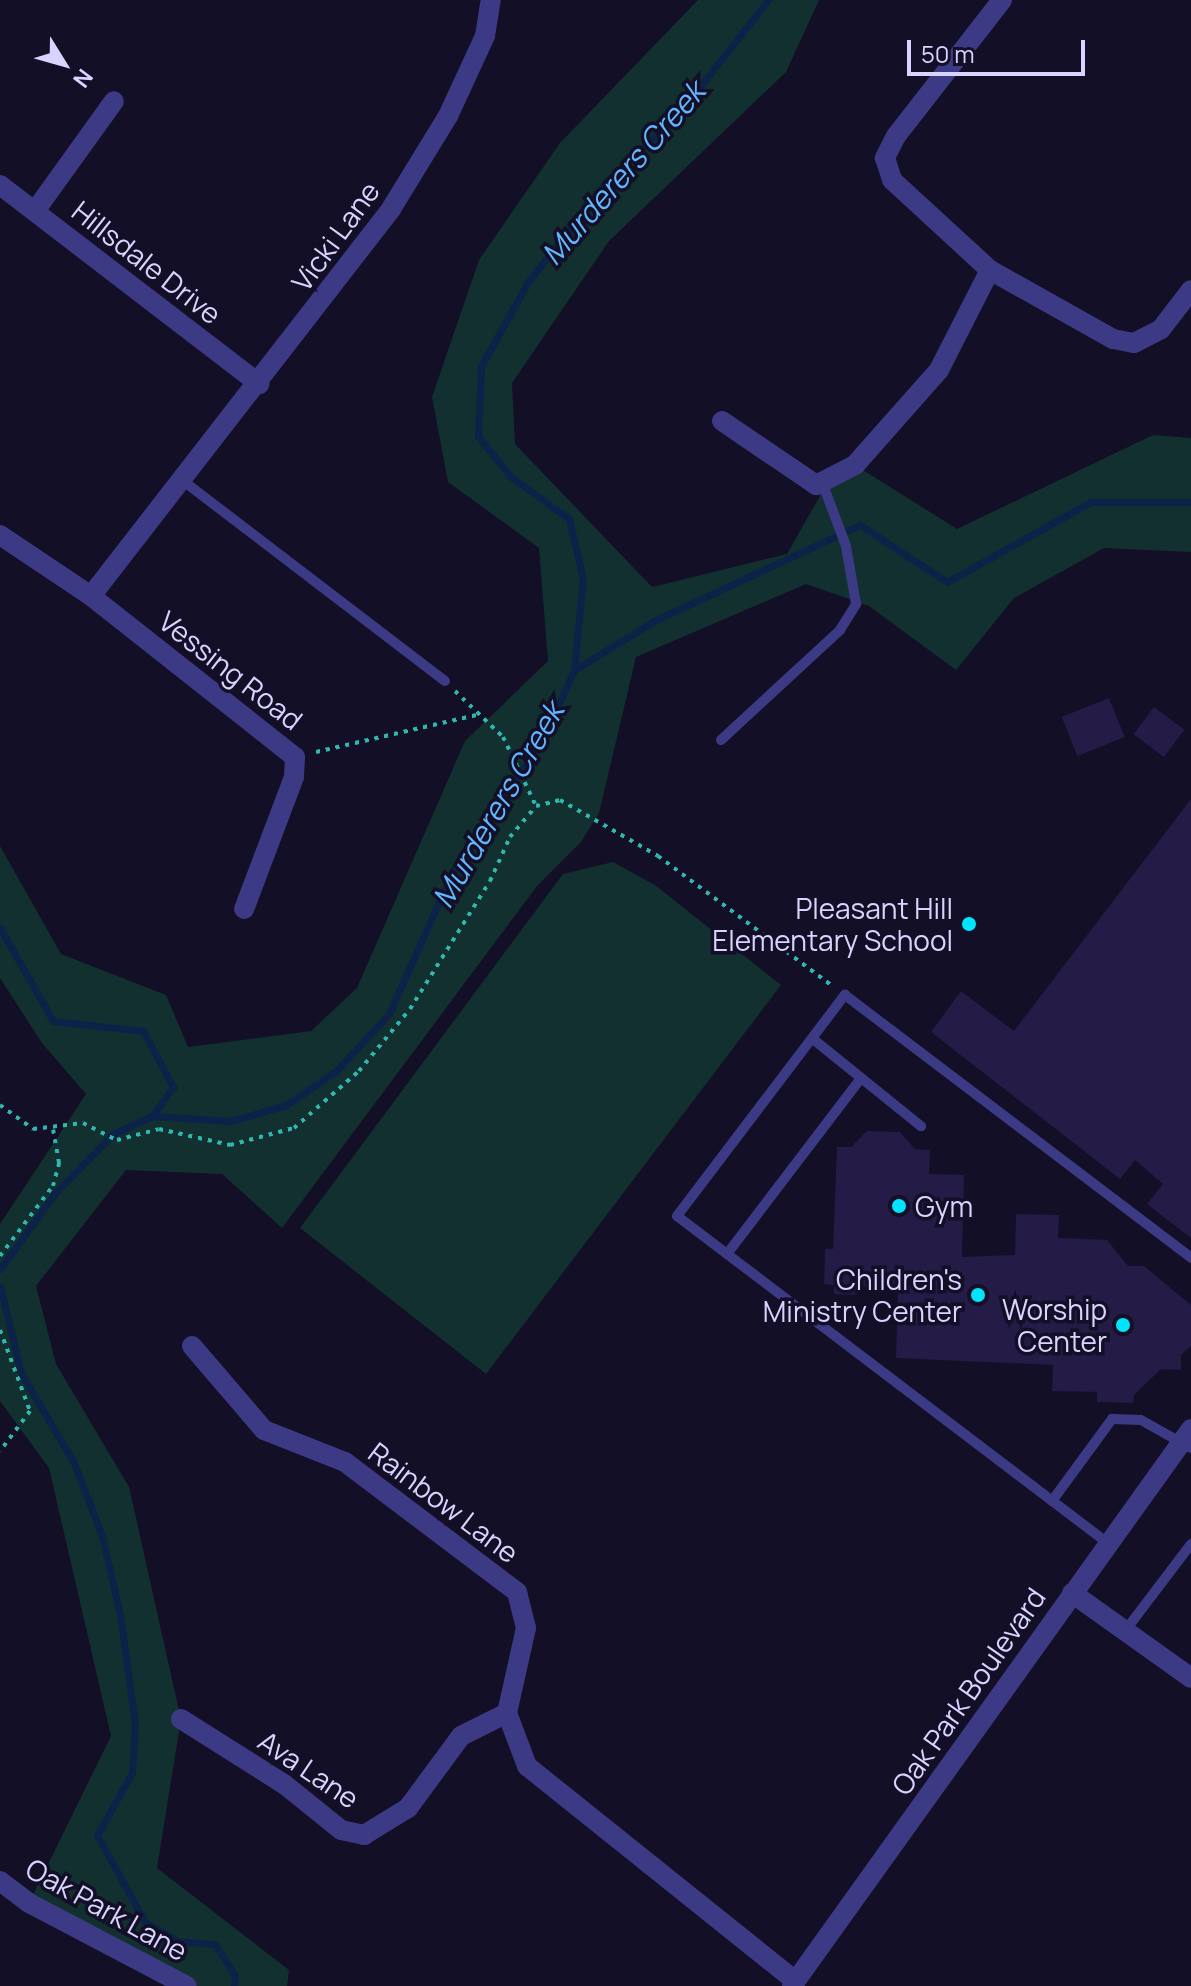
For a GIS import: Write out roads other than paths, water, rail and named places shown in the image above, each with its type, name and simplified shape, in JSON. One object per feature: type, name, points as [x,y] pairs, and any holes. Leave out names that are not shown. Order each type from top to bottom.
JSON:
[{"type":"street","name":"Vicki Lane","points":[[91,596],[259,384],[391,209],[448,116],[485,36],[491,0]]},
{"type":"street","points":[[1002,0],[885,158],[892,180],[990,270],[1113,339],[1134,343],[1161,329],[1191,290]]},
{"type":"street","points":[[35,211],[114,101]]},
{"type":"street","name":"Hillsdale Drive","points":[[0,185],[259,384]]},
{"type":"street","points":[[722,421],[816,485],[822,482],[872,450],[939,370],[990,270]]},
{"type":"street","name":"Vessing Road","points":[[0,535],[91,596],[295,757],[294,777],[244,909]]},
{"type":"street","name":"Rainbow Lane","points":[[192,1346],[264,1430],[345,1462],[517,1592],[526,1628],[507,1713]]},
{"type":"street","name":"Oak Park Boulevard","points":[[794,1984],[1072,1593],[1188,1440]]},
{"type":"street","points":[[1072,1593],[1191,1678]]},
{"type":"street","points":[[507,1713],[527,1766],[794,1984]]},
{"type":"street","name":"Ava Lane","points":[[181,1719],[284,1784],[341,1830],[364,1835],[408,1808],[461,1736],[507,1713]]},
{"type":"street","name":"Oak Park Lane","points":[[0,1881],[29,1903],[186,1986]]},
{"type":"lane","points":[[182,480],[445,681]]},
{"type":"lane","points":[[721,740],[840,630],[856,604],[846,546],[822,482]]},
{"type":"lane","points":[[1109,1544],[677,1216],[845,995],[1191,1258]]},
{"type":"lane","points":[[813,1039],[921,1126]]},
{"type":"lane","points":[[727,1254],[861,1078]]},
{"type":"lane","points":[[1052,1501],[1112,1419],[1141,1420],[1188,1440]]},
{"type":"lane","points":[[1125,1631],[1191,1544]]},
{"type":"waterway","name":"Murderers Creek","points":[[0,1269],[56,1192],[113,1134],[152,1116],[231,1121],[286,1105],[336,1071],[389,1014],[451,875],[542,741],[574,670],[583,579],[569,519],[510,476],[478,436],[481,366],[528,282],[607,181],[676,117],[768,0]]},
{"type":"waterway","points":[[574,670],[656,620],[860,525],[947,582],[1091,502],[1191,502]]},
{"type":"waterway","points":[[0,928],[53,1021],[143,1031],[173,1087],[152,1116]]},
{"type":"waterway","name":"Murderers Creek","points":[[0,1286],[21,1373],[74,1463],[102,1536],[120,1614],[135,1723],[132,1773],[97,1835],[145,1922],[178,1941],[215,1944],[235,1976],[234,1986]]},
{"type":"place","name":"Pleasant Hill Elementary School","points":[[969,924]]},
{"type":"place","name":"Gym","points":[[899,1206]]},
{"type":"place","name":"Children's Ministry Center","points":[[978,1295]]},
{"type":"place","name":"Worship Center","points":[[1123,1325]]}]
